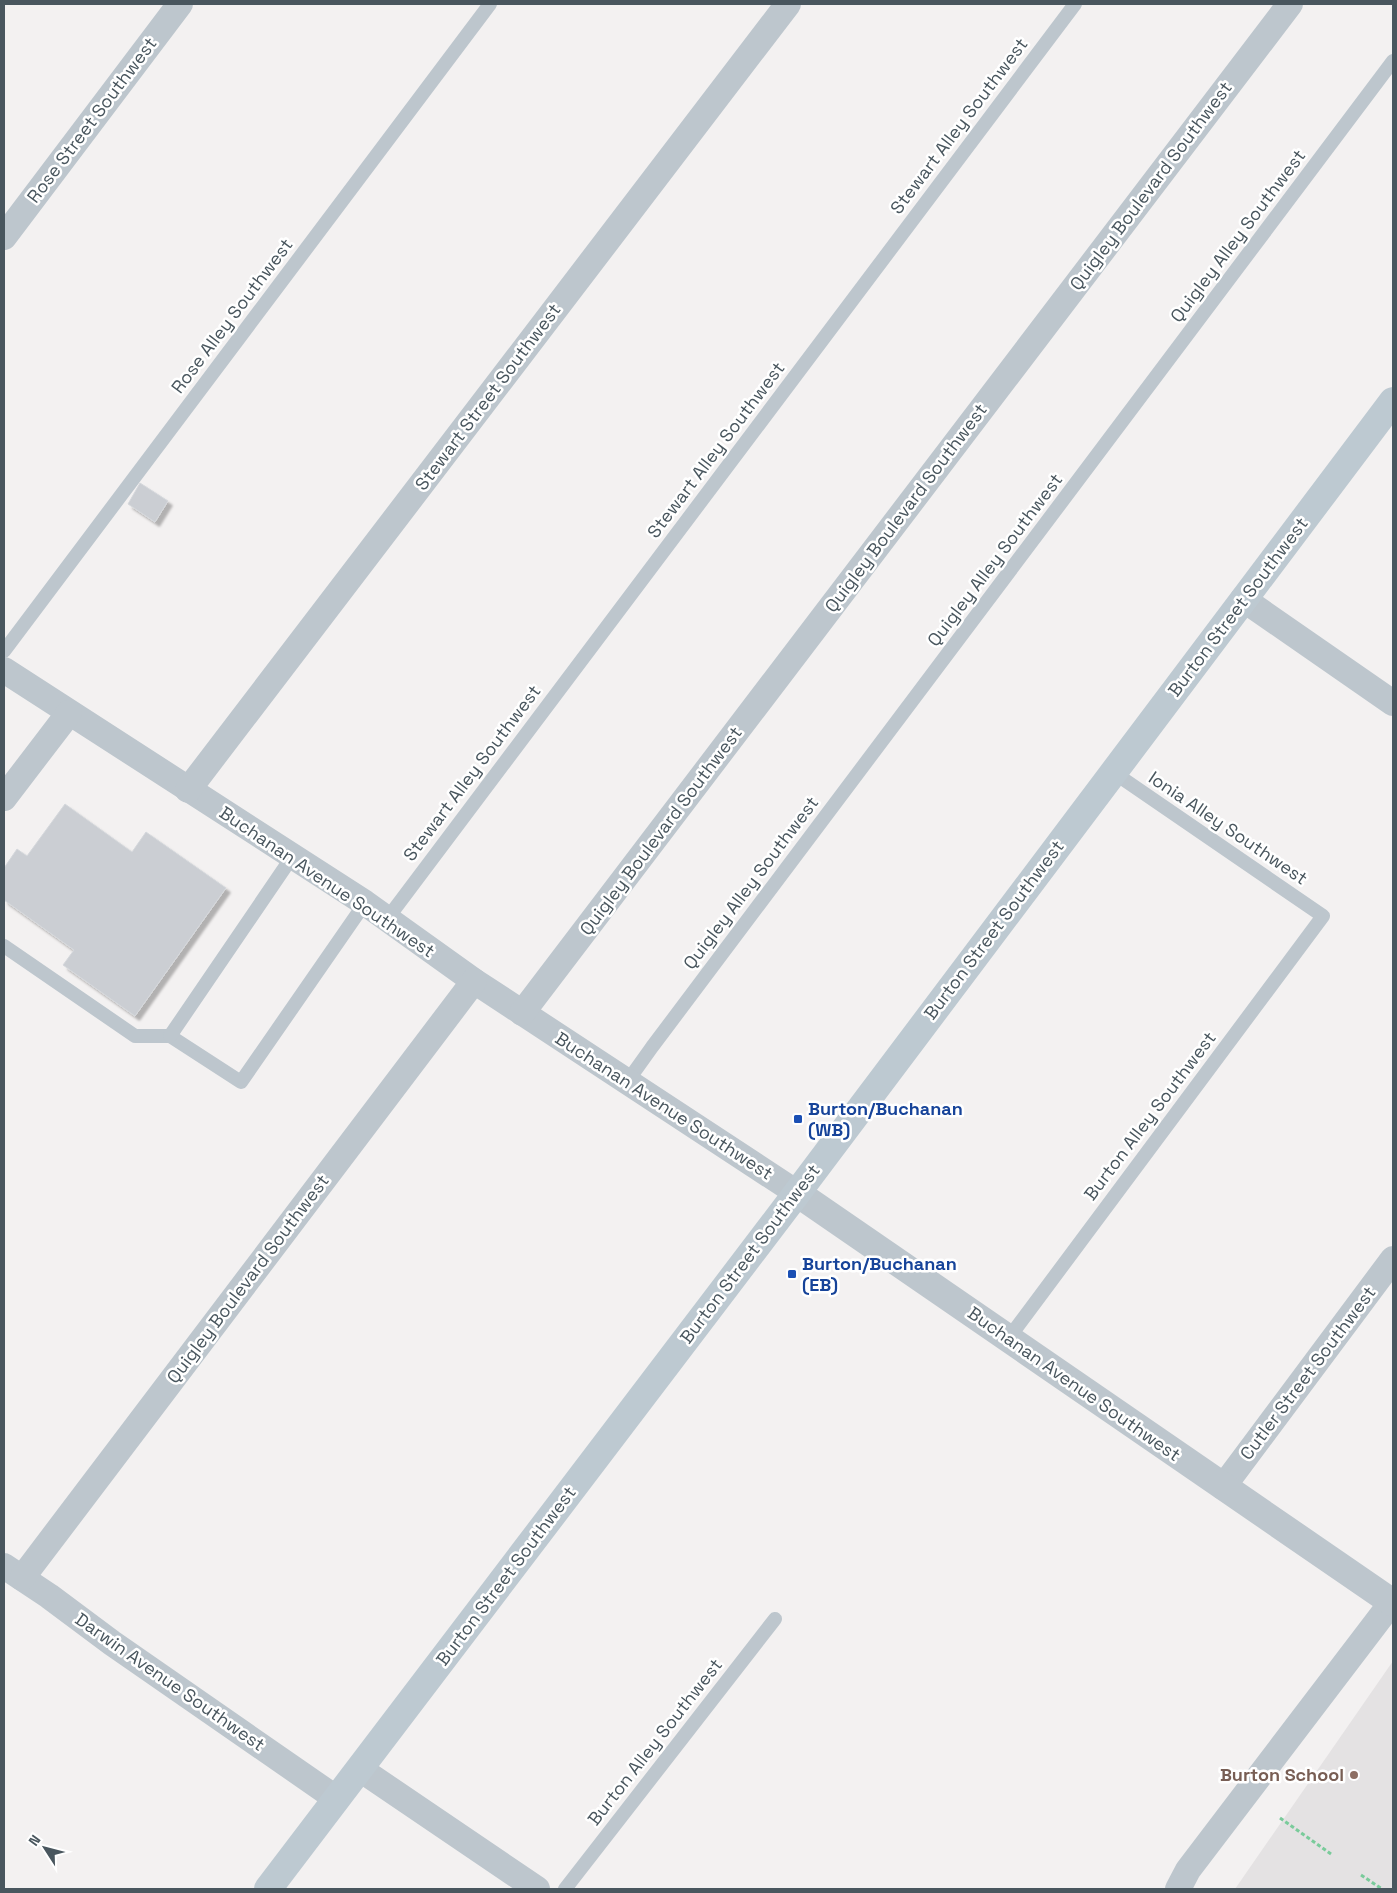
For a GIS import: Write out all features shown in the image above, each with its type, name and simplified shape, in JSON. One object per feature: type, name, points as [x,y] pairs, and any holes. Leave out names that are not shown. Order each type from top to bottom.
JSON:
[{"type":"main road","name":"Burton Street Southwest","points":[[268,1889],[797,1193],[1393,401]]},
{"type":"street","name":"Rose Street Southwest","points":[[4,237],[180,4]]},
{"type":"street","name":"Stewart Street Southwest","points":[[188,790],[788,4]]},
{"type":"street","name":"Quigley Boulevard Southwest","points":[[522,1013],[1290,4]]},
{"type":"street","points":[[1243,599],[1393,703]]},
{"type":"street","name":"Buchanan Avenue Southwest","points":[[4,670],[364,903],[474,981],[797,1193],[1392,1602]]},
{"type":"street","points":[[4,798],[69,713]]},
{"type":"street","name":"Quigley Boulevard Southwest","points":[[13,1572],[474,981]]},
{"type":"street","name":"Cutler Street Southwest","points":[[1223,1487],[1393,1259]]},
{"type":"street","name":"Darwin Avenue Southwest","points":[[13,1572],[50,1596],[112,1643],[337,1799]]},
{"type":"street","points":[[1178,1889],[1188,1870],[1392,1602]]},
{"type":"street","points":[[360,1769],[537,1889]]},
{"type":"lane","name":"Rose Alley Southwest","points":[[4,651],[490,4]]},
{"type":"lane","name":"Stewart Alley Southwest","points":[[386,919],[1075,4]]},
{"type":"lane","name":"Quigley Alley Southwest","points":[[628,1082],[664,1031],[1393,61]]},
{"type":"lane","name":"Ionia Alley Southwest","points":[[1113,772],[1323,916]]},
{"type":"lane","points":[[170,1036],[292,857]]},
{"type":"lane","points":[[4,946],[134,1036],[170,1036],[240,1082],[364,903]]},
{"type":"lane","name":"Burton Alley Southwest","points":[[1008,1339],[1323,916]]},
{"type":"lane","name":"Burton Alley Southwest","points":[[565,1889],[775,1619]]},
{"type":"path","points":[[1280,1818],[1331,1854]]},
{"type":"path","points":[[1360,1875],[1382,1889]]},
{"type":"shaded area","name":"Burton School","points":[[1393,1661],[1393,1889],[1235,1889]]},
{"type":"building","points":[[140,483],[168,501],[155,522],[128,504]]},
{"type":"building","points":[[65,804],[132,852],[146,832],[226,888],[135,1016],[63,965],[74,950],[4,900],[4,868],[17,849],[27,856]]},
{"type":"place","name":"Burton/Buchanan (WB)","points":[[798,1119]]},
{"type":"place","name":"Burton/Buchanan (EB)","points":[[792,1274]]},
{"type":"place","name":"Burton School","points":[[1354,1775]]}]
